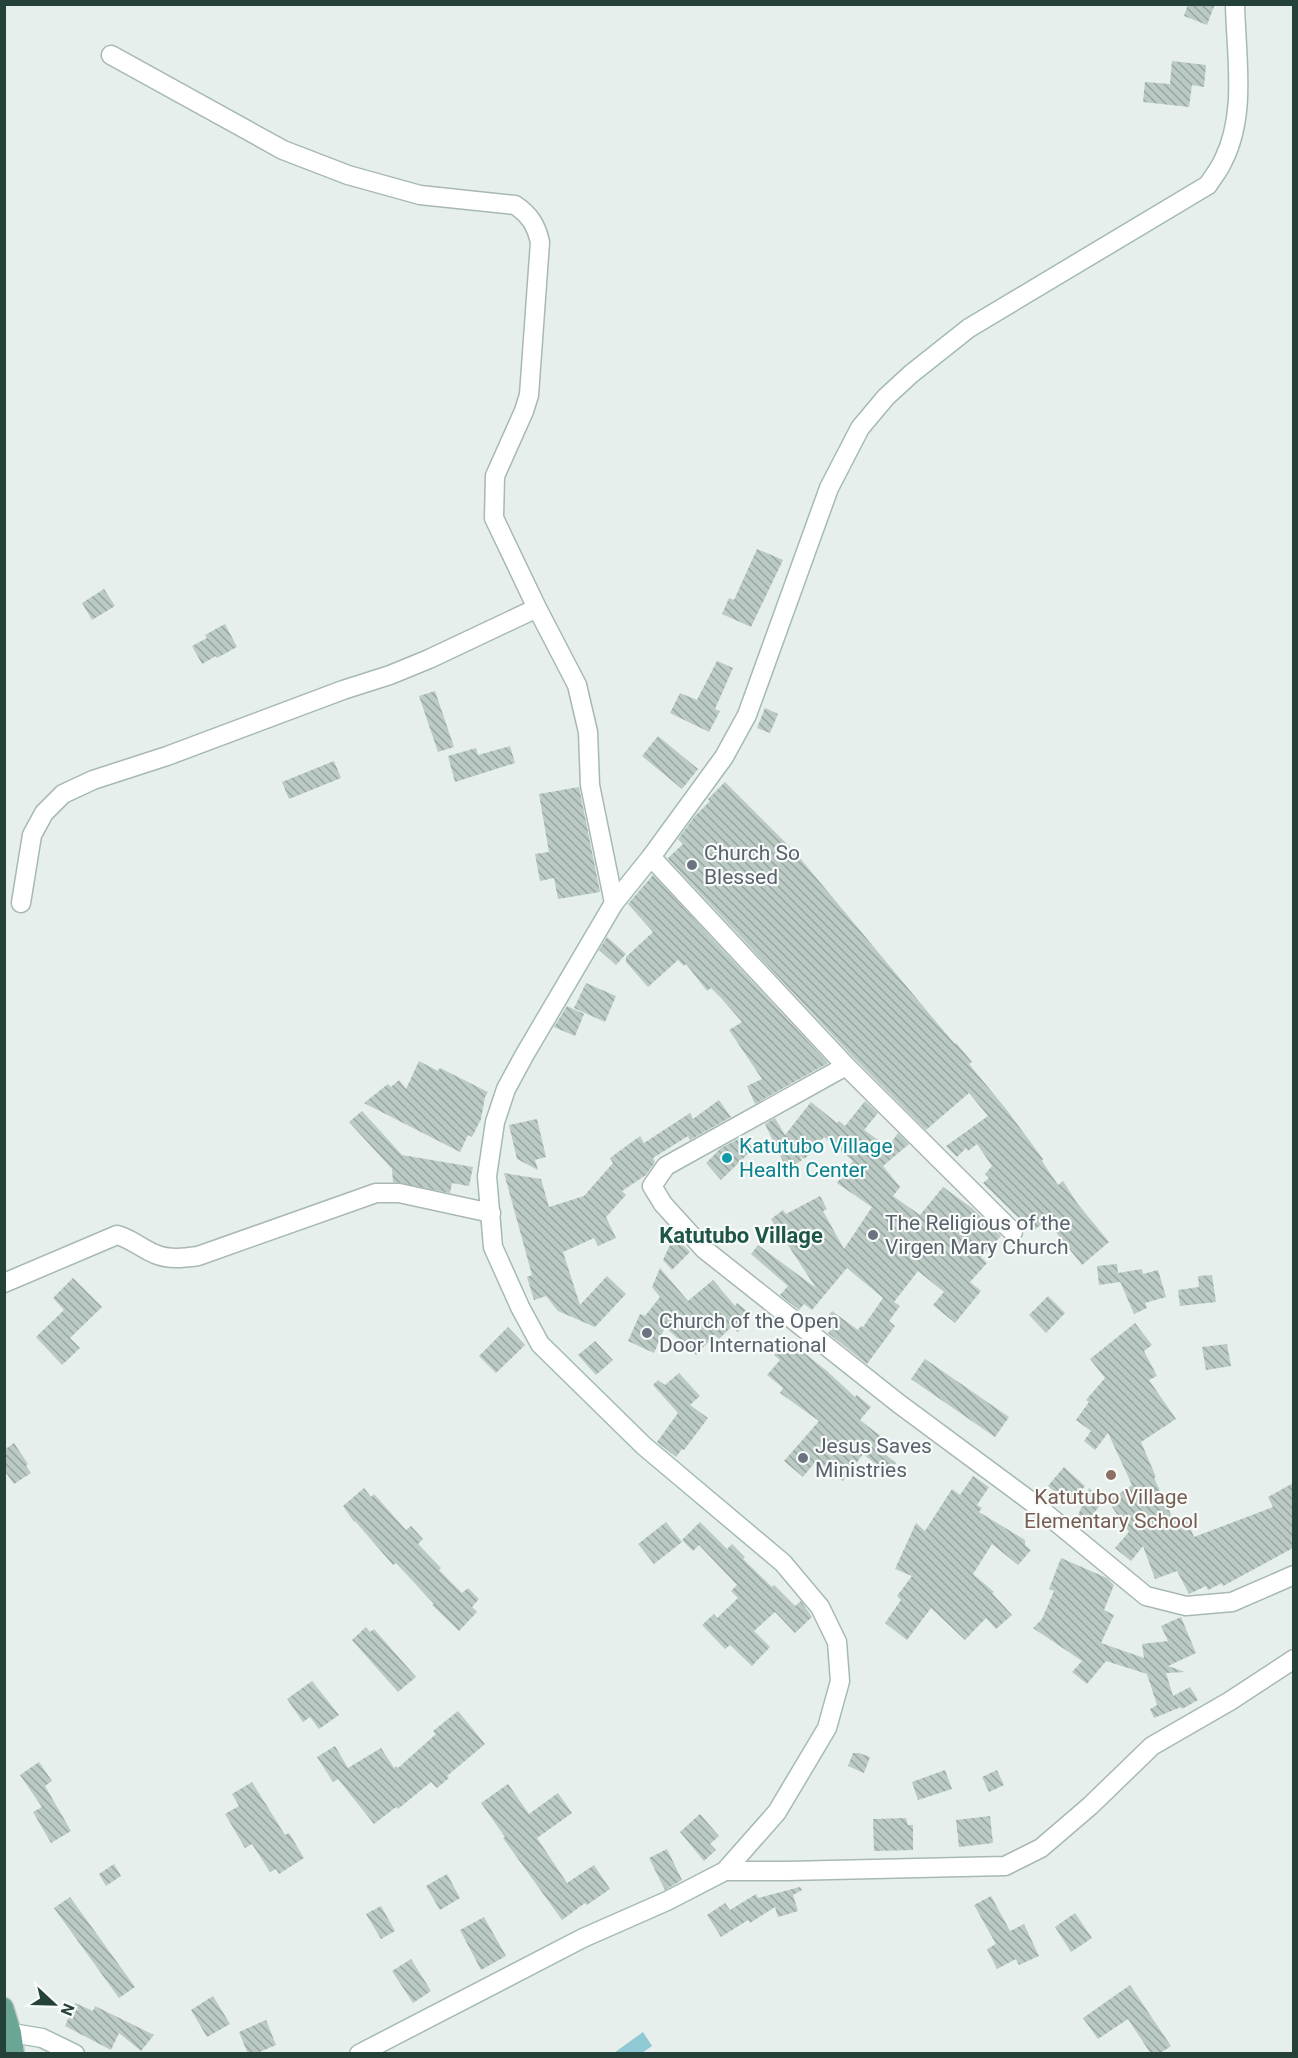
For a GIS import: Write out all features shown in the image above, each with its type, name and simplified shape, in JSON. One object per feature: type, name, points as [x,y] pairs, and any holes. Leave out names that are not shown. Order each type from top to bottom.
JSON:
[{"type":"main road","points":[[4,2007],[12,2033],[15,2054]]},
{"type":"street","points":[[359,2054],[583,1938],[667,1901],[725,1871],[777,1812],[827,1728],[840,1681],[837,1642],[820,1606],[783,1563],[644,1446],[540,1344],[520,1307],[493,1247],[487,1176],[495,1122],[506,1089],[525,1054],[614,903],[651,857],[723,757],[747,715],[829,488],[860,428],[886,397],[911,374],[969,328],[1208,185],[1223,161],[1234,130],[1238,95],[1235,4]]},
{"type":"street","points":[[111,55],[283,150],[337,171],[420,195],[514,205],[526,212],[536,226],[540,242],[529,395],[495,476],[494,518],[577,685],[588,732],[590,785],[614,903]]},
{"type":"street","points":[[21,903],[32,835],[44,813],[63,794],[93,780],[167,756],[343,690],[390,675],[537,608]]},
{"type":"street","points":[[651,857],[846,1066],[1013,1232]]},
{"type":"street","points":[[846,1066],[666,1166],[652,1186],[663,1204],[704,1249],[898,1403],[1033,1503],[1146,1596],[1186,1606],[1232,1602],[1293,1575]]},
{"type":"street","points":[[4,1283],[117,1235],[129,1238],[155,1254],[175,1258],[198,1256],[376,1193],[399,1193],[490,1214]]},
{"type":"street","points":[[725,1871],[1005,1866],[1041,1848],[1090,1806],[1152,1746],[1230,1701],[1293,1659]]},
{"type":"street","points":[[12,2033],[42,2038],[75,2054]]},
{"type":"water","points":[[643,2032],[652,2046],[642,2053],[614,2053]]},
{"type":"building","points":[[1188,4],[1215,4],[1207,25],[1184,16]]},
{"type":"building","points":[[1172,61],[1206,65],[1204,87],[1192,85],[1189,107],[1143,102],[1145,82],[1170,84]]},
{"type":"building","points":[[757,549],[783,560],[751,627],[722,614],[729,598],[734,600]]},
{"type":"building","points":[[104,589],[115,606],[92,620],[82,603]]},
{"type":"building","points":[[225,624],[237,647],[202,664],[192,646],[207,638],[205,635]]},
{"type":"building","points":[[717,661],[733,668],[715,709],[720,711],[709,732],[670,713],[680,693],[697,700]]},
{"type":"building","points":[[435,691],[454,747],[438,752],[419,696]]},
{"type":"building","points":[[765,708],[778,714],[770,733],[757,728]]},
{"type":"building","points":[[658,736],[698,769],[682,789],[642,756]]},
{"type":"building","points":[[510,746],[515,763],[455,782],[448,756],[476,748],[478,755]]},
{"type":"building","points":[[334,761],[341,778],[289,799],[282,782]]},
{"type":"building","points":[[725,782],[794,851],[972,1062],[969,1064],[1043,1159],[1042,1161],[1058,1185],[1063,1181],[1077,1203],[1109,1242],[1082,1265],[1047,1221],[1032,1231],[983,1183],[989,1178],[985,1174],[992,1166],[977,1144],[968,1151],[966,1148],[957,1157],[946,1146],[988,1116],[969,1093],[926,1130],[854,1058],[669,860],[668,858],[683,844],[678,839],[695,816],[710,801],[708,799]]},
{"type":"building","points":[[579,787],[600,892],[558,899],[554,878],[540,881],[535,854],[549,852],[539,794]]},
{"type":"building","points":[[653,875],[828,1063],[755,1104],[747,1086],[762,1079],[729,1030],[742,1022],[721,998],[711,988],[707,991],[686,964],[684,966],[678,960],[648,987],[626,962],[626,957],[653,932],[628,904]]},
{"type":"building","points":[[607,937],[626,954],[616,965],[599,950]]},
{"type":"building","points":[[586,983],[616,996],[605,1022],[574,1008]]},
{"type":"building","points":[[567,1006],[584,1014],[575,1036],[554,1027]]},
{"type":"building","points":[[419,1061],[438,1071],[440,1068],[488,1092],[481,1119],[472,1137],[468,1135],[460,1152],[364,1103],[388,1084],[391,1087],[399,1080],[406,1089]]},
{"type":"building","points":[[719,1100],[731,1117],[690,1140],[688,1136],[653,1158],[655,1162],[646,1175],[622,1191],[626,1195],[606,1217],[616,1238],[598,1246],[594,1238],[563,1252],[580,1305],[607,1276],[626,1294],[595,1327],[558,1311],[546,1296],[534,1300],[527,1277],[532,1275],[504,1173],[541,1179],[549,1207],[584,1196],[613,1163],[610,1158],[640,1136],[644,1143],[690,1113],[693,1119]]},
{"type":"building","points":[[865,1101],[878,1113],[864,1130],[888,1147],[898,1133],[909,1144],[883,1166],[900,1187],[893,1196],[920,1215],[943,1187],[972,1208],[1001,1236],[981,1257],[987,1263],[970,1282],[981,1291],[955,1323],[933,1305],[944,1292],[918,1271],[894,1302],[900,1306],[889,1321],[895,1326],[867,1364],[828,1333],[830,1331],[821,1326],[832,1311],[858,1330],[861,1326],[863,1327],[883,1298],[847,1268],[812,1310],[804,1304],[799,1310],[780,1295],[788,1286],[751,1254],[758,1245],[816,1288],[771,1219],[783,1210],[786,1214],[820,1196],[827,1209],[823,1211],[844,1249],[872,1207],[837,1183],[853,1161],[824,1137],[809,1155],[804,1159],[799,1155],[802,1160],[787,1170],[765,1124],[775,1118],[785,1135],[811,1102],[837,1123],[839,1121],[845,1126]]},
{"type":"building","points":[[362,1111],[402,1155],[473,1167],[469,1186],[452,1183],[450,1193],[393,1182],[392,1169],[349,1122]]},
{"type":"building","points":[[537,1119],[546,1157],[535,1160],[538,1170],[517,1159],[509,1125]]},
{"type":"building","name":"Katutubo Village Health Center","points":[[744,1136],[753,1149],[721,1180],[706,1163],[721,1148]]},
{"type":"building","points":[[674,1236],[690,1252],[672,1270],[663,1260]]},
{"type":"building","points":[[1117,1264],[1118,1273],[1142,1269],[1143,1274],[1158,1270],[1166,1297],[1145,1303],[1147,1308],[1134,1314],[1119,1279],[1120,1282],[1099,1285],[1097,1266]]},
{"type":"building","points":[[660,1268],[688,1301],[713,1280],[735,1306],[737,1303],[752,1315],[738,1332],[731,1327],[719,1339],[715,1335],[696,1355],[665,1327],[654,1353],[628,1341],[640,1314],[645,1316],[660,1297],[652,1287]]},
{"type":"building","points":[[1212,1275],[1216,1302],[1180,1306],[1178,1290],[1199,1287],[1198,1276]]},
{"type":"building","points":[[73,1278],[102,1307],[70,1338],[80,1348],[62,1365],[36,1337],[64,1310],[53,1298]]},
{"type":"building","points":[[1048,1296],[1065,1313],[1046,1333],[1029,1315]]},
{"type":"building","points":[[1135,1323],[1152,1345],[1144,1351],[1157,1376],[1149,1380],[1176,1419],[1141,1442],[1156,1477],[1154,1478],[1174,1521],[1185,1516],[1194,1537],[1273,1507],[1268,1497],[1293,1483],[1293,1548],[1223,1586],[1222,1583],[1208,1590],[1206,1586],[1189,1594],[1177,1571],[1155,1579],[1143,1546],[1131,1561],[1115,1548],[1129,1532],[1108,1501],[1132,1485],[1108,1433],[1095,1450],[1084,1441],[1091,1431],[1076,1420],[1089,1402],[1086,1400],[1105,1378],[1090,1359]]},
{"type":"building","points":[[508,1327],[525,1345],[496,1373],[479,1356]]},
{"type":"building","points":[[788,1340],[855,1397],[857,1395],[871,1407],[860,1420],[888,1442],[881,1451],[896,1463],[888,1474],[863,1454],[843,1481],[816,1461],[803,1477],[784,1461],[819,1421],[780,1393],[783,1388],[767,1375],[780,1360],[774,1355]]},
{"type":"building","points":[[595,1341],[613,1360],[596,1375],[578,1355]]},
{"type":"building","points":[[1227,1344],[1231,1366],[1206,1370],[1202,1347]]},
{"type":"building","points":[[925,1359],[1009,1417],[995,1437],[911,1379]]},
{"type":"building","points":[[679,1373],[700,1396],[690,1405],[708,1418],[676,1457],[657,1442],[678,1413],[653,1385],[658,1380],[665,1385]]},
{"type":"building","points":[[14,1443],[28,1464],[26,1466],[31,1473],[14,1484],[4,1470],[4,1450]]},
{"type":"building","points":[[1064,1467],[1085,1486],[1070,1504],[1048,1486]]},
{"type":"building","points":[[973,1476],[989,1487],[977,1505],[982,1508],[979,1512],[1025,1540],[1025,1545],[1031,1550],[1018,1565],[992,1544],[973,1574],[994,1592],[992,1593],[1012,1615],[996,1629],[986,1618],[965,1640],[931,1608],[907,1640],[885,1623],[901,1600],[897,1596],[912,1576],[895,1569],[916,1523],[925,1531],[952,1489],[960,1495]]},
{"type":"building","points":[[364,1488],[371,1497],[374,1494],[406,1530],[411,1526],[423,1539],[418,1544],[462,1593],[468,1588],[479,1599],[472,1607],[477,1612],[459,1631],[432,1605],[434,1604],[396,1563],[393,1565],[354,1522],[343,1506]]},
{"type":"building","points":[[1089,1488],[1104,1501],[1081,1528],[1075,1523]]},
{"type":"building","points":[[666,1522],[682,1542],[654,1564],[638,1544]]},
{"type":"building","points":[[700,1522],[727,1549],[732,1544],[745,1557],[743,1559],[795,1606],[801,1601],[812,1617],[795,1633],[775,1612],[754,1631],[770,1647],[752,1666],[730,1645],[725,1649],[702,1625],[714,1614],[717,1618],[738,1598],[731,1591],[737,1585],[699,1545],[693,1551],[682,1540]]},
{"type":"building","points":[[1061,1558],[1107,1578],[1114,1585],[1104,1610],[1114,1615],[1101,1643],[1144,1658],[1142,1644],[1168,1641],[1161,1626],[1181,1617],[1196,1653],[1168,1666],[1185,1672],[1166,1673],[1173,1696],[1190,1687],[1198,1700],[1182,1709],[1181,1707],[1154,1718],[1150,1709],[1157,1705],[1147,1674],[1106,1661],[1087,1684],[1072,1672],[1082,1661],[1033,1628],[1042,1619],[1054,1591],[1049,1589]]},
{"type":"building","points":[[366,1627],[370,1632],[374,1629],[416,1677],[398,1692],[352,1640]]},
{"type":"building","points":[[312,1681],[339,1715],[319,1729],[310,1717],[303,1722],[287,1699]]},
{"type":"building","points":[[458,1711],[485,1744],[447,1776],[449,1778],[437,1788],[431,1782],[398,1809],[396,1807],[374,1824],[338,1779],[333,1782],[317,1757],[335,1746],[348,1768],[381,1748],[394,1768],[396,1766],[398,1768],[436,1734],[433,1731]]},
{"type":"building","points":[[853,1753],[870,1757],[864,1773],[848,1766]]},
{"type":"building","points":[[39,1762],[52,1781],[45,1786],[71,1831],[51,1843],[33,1812],[42,1807],[20,1775]]},
{"type":"building","points":[[945,1770],[952,1789],[918,1800],[912,1782]]},
{"type":"building","points":[[997,1770],[1004,1785],[989,1792],[982,1777]]},
{"type":"building","points":[[252,1782],[285,1835],[289,1833],[304,1858],[279,1874],[276,1869],[270,1872],[252,1844],[245,1848],[225,1814],[239,1806],[232,1794]]},
{"type":"building","points":[[508,1784],[529,1814],[558,1793],[572,1813],[537,1838],[567,1883],[594,1865],[610,1889],[587,1905],[585,1903],[562,1920],[503,1838],[505,1837],[481,1803]]},
{"type":"building","points":[[700,1814],[719,1836],[710,1844],[716,1850],[704,1861],[680,1832]]},
{"type":"building","points":[[990,1816],[993,1843],[959,1847],[956,1820]]},
{"type":"building","points":[[906,1818],[908,1825],[913,1825],[913,1850],[874,1851],[873,1819]]},
{"type":"building","points":[[667,1849],[682,1880],[665,1890],[649,1858]]},
{"type":"building","points":[[114,1864],[121,1876],[106,1886],[99,1874]]},
{"type":"building","points":[[447,1874],[460,1898],[440,1910],[426,1886]]},
{"type":"building","points":[[800,1887],[802,1890],[793,1895],[798,1911],[778,1917],[775,1907],[750,1923],[748,1920],[721,1937],[707,1915],[725,1903],[730,1910],[756,1894],[758,1898]]},
{"type":"building","points":[[991,1896],[1010,1931],[1024,1924],[1039,1956],[1019,1965],[1016,1959],[997,1969],[987,1949],[996,1944],[974,1905]]},
{"type":"building","points":[[70,1897],[135,1987],[119,1998],[54,1908]]},
{"type":"building","points":[[381,1906],[395,1931],[381,1939],[366,1914]]},
{"type":"building","points":[[1075,1913],[1092,1938],[1071,1952],[1055,1927]]},
{"type":"building","points":[[484,1917],[506,1956],[481,1970],[460,1930]]},
{"type":"building","points":[[411,1959],[431,1991],[413,2003],[392,1971]]},
{"type":"building","points":[[1130,1985],[1171,2046],[1159,2054],[1151,2054],[1128,2019],[1098,2039],[1083,2018]]},
{"type":"building","points":[[213,1996],[230,2024],[207,2037],[191,2010]]},
{"type":"building","points":[[75,2003],[93,2011],[95,2006],[154,2035],[141,2051],[119,2033],[111,2050],[65,2026]]},
{"type":"building","points":[[266,2020],[276,2045],[255,2054],[248,2054],[239,2032]]},
{"type":"place","name":"Church So Blessed","points":[[692,865]]},
{"type":"place","name":"Katutubo Village Health Center","points":[[727,1158]]},
{"type":"place","name":"The Religious of the Virgen Mary Church","points":[[873,1235]]},
{"type":"place","name":"Church of the Open Door International","points":[[647,1333]]},
{"type":"place","name":"Jesus Saves Ministries","points":[[803,1458]]},
{"type":"place","name":"Katutubo Village Elementary School","points":[[1111,1475]]},
{"type":"district","name":"Katutubo Village","points":[[741,1235]]}]
